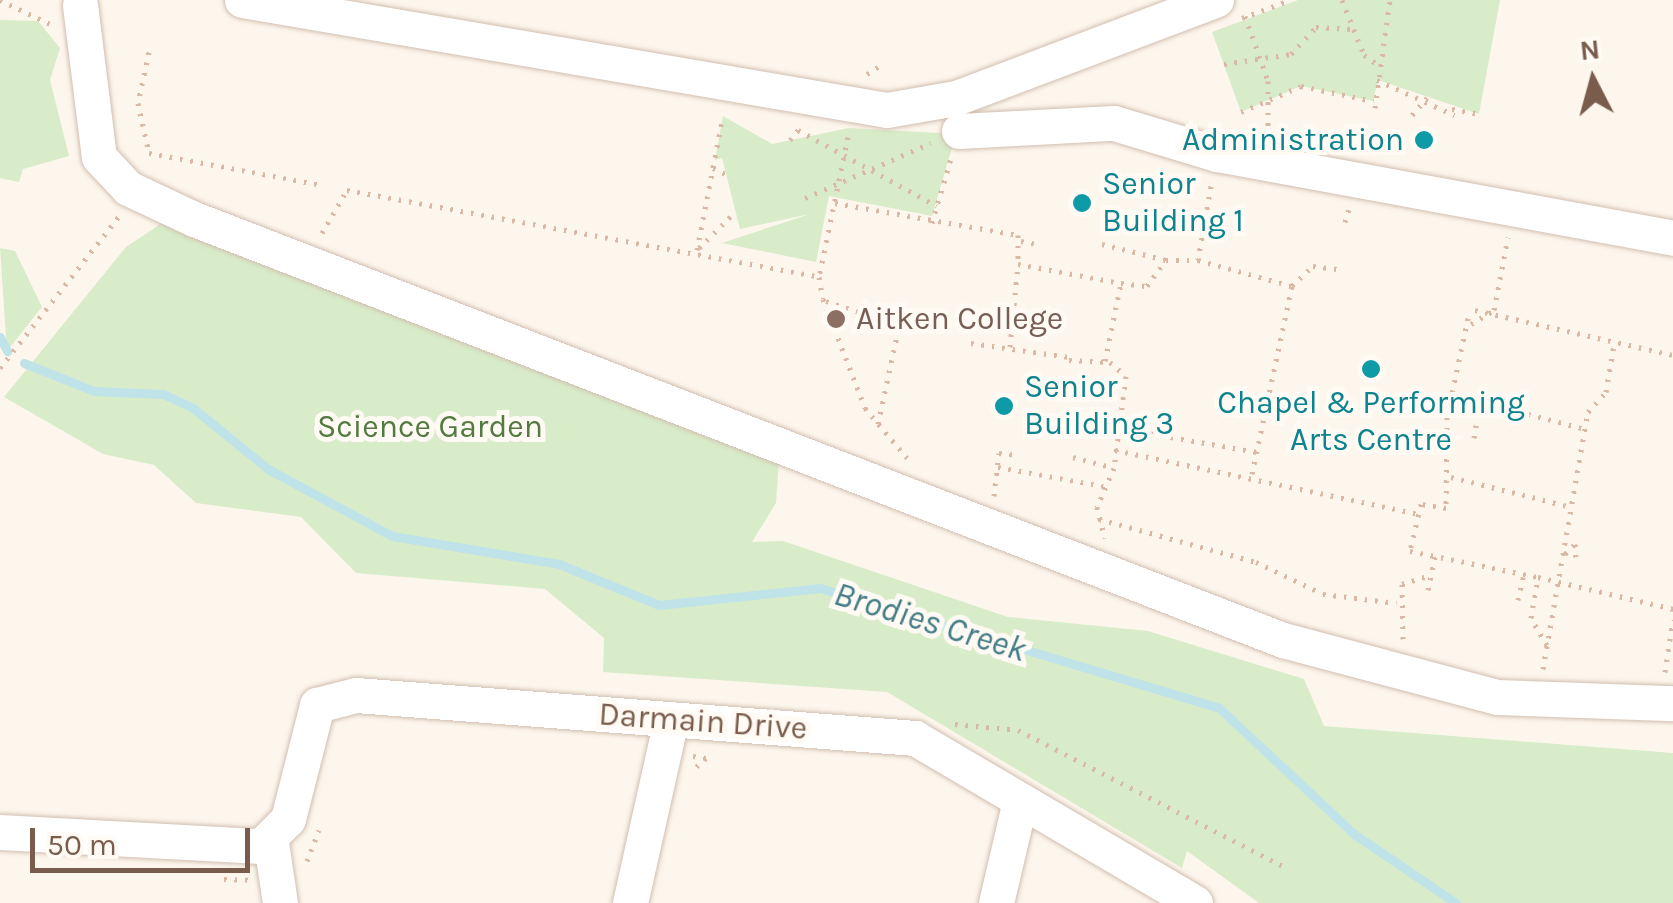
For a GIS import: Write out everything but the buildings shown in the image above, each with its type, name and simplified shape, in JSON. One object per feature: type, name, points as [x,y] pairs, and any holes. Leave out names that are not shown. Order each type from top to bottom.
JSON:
[{"type":"street","points":[[85,1],[99,157],[128,188],[194,219],[1282,640],[1497,697],[1669,694]]},
{"type":"street","points":[[242,1],[888,110],[956,98],[1231,8]]},
{"type":"street","points":[[959,132],[1114,122],[1218,154],[1673,238]]},
{"type":"street","name":"Darmain Drive","points":[[271,842],[288,820],[318,705],[336,694],[914,738],[1195,903]]},
{"type":"street","points":[[630,903],[671,720]]},
{"type":"street","points":[[996,903],[1020,800]]},
{"type":"street","points":[[0,832],[246,849],[271,842],[280,903]]},
{"type":"path","points":[[1342,0],[1353,29],[1380,66]]},
{"type":"path","points":[[1241,112],[1302,86],[1374,104],[1390,0]]},
{"type":"path","points":[[1231,8],[1260,57],[1264,101],[1280,166]]},
{"type":"path","points":[[1224,64],[1291,54],[1316,27],[1353,29]]},
{"type":"path","points":[[149,52],[138,103],[149,153],[321,185]]},
{"type":"path","points":[[1377,80],[1427,98],[1452,112],[1479,114]]},
{"type":"path","points":[[1412,115],[1427,98]]},
{"type":"path","points":[[697,250],[724,116]]},
{"type":"path","points":[[850,126],[820,276],[824,299],[878,424],[916,467]]},
{"type":"path","points":[[790,140],[798,130],[937,206]]},
{"type":"path","points":[[805,198],[959,132]]},
{"type":"path","points":[[932,221],[959,132]]},
{"type":"path","points":[[1198,260],[1218,154]]},
{"type":"path","points":[[713,168],[726,174]]},
{"type":"path","points":[[321,230],[347,190],[697,250],[820,276]]},
{"type":"path","points":[[0,368],[117,224],[122,199]]},
{"type":"path","points":[[834,202],[1041,245]]},
{"type":"path","points":[[1490,316],[1514,210]]},
{"type":"path","points":[[697,250],[736,212]]},
{"type":"path","points":[[1010,346],[1021,241]]},
{"type":"path","points":[[1102,244],[1166,260],[1198,260],[1292,286]]},
{"type":"path","points":[[1018,264],[1148,286],[1166,260]]},
{"type":"path","points":[[1252,474],[1292,286],[1312,266],[1339,269]]},
{"type":"path","points":[[1105,361],[1121,283]]},
{"type":"path","points":[[824,299],[908,328]]},
{"type":"path","points":[[1474,310],[1673,354]]},
{"type":"path","points":[[1490,316],[1469,321],[1456,395],[1448,417],[1452,477],[1446,508],[1420,504],[1410,551],[1538,577],[1550,578],[1560,572]]},
{"type":"path","points":[[878,424],[900,326]]},
{"type":"path","points":[[971,343],[1105,361],[1126,376],[1114,468],[1104,486],[1099,520],[1103,551]]},
{"type":"path","points":[[1540,678],[1585,430],[1606,392],[1614,344]]},
{"type":"path","points":[[1456,395],[1585,430]]},
{"type":"path","points":[[1474,438],[1482,400]]},
{"type":"path","points":[[1118,428],[1257,452]]},
{"type":"path","points":[[1115,450],[1252,474],[1419,514]]},
{"type":"path","points":[[993,508],[999,453],[1017,455]]},
{"type":"path","points":[[1074,457],[1114,468]]},
{"type":"path","points":[[998,466],[1104,486]]},
{"type":"path","points":[[1452,477],[1571,507]]},
{"type":"path","points":[[1099,520],[1256,562],[1323,594],[1396,603]]},
{"type":"path","points":[[1563,556],[1578,544],[1576,558]]},
{"type":"path","points":[[1428,590],[1435,556]]},
{"type":"path","points":[[1402,652],[1396,603],[1402,584],[1432,574]]},
{"type":"path","points":[[1518,600],[1524,574]]},
{"type":"path","points":[[1538,577],[1531,618],[1547,645]]},
{"type":"path","points":[[1550,578],[1556,587],[1673,609]]},
{"type":"path","points":[[1669,694],[1673,620]]},
{"type":"path","points":[[914,738],[948,724],[1018,730],[1285,867]]},
{"type":"path","points":[[706,758],[716,752]]},
{"type":"green space","points":[[1298,0],[1500,0],[1479,114],[1378,80],[1373,101],[1301,86],[1241,112],[1212,32]]},
{"type":"green space","points":[[0,20],[38,21],[60,48],[50,80],[69,156],[23,169],[19,182],[0,178]]},
{"type":"green space","points":[[723,116],[772,144],[849,128],[956,134],[932,216],[829,196],[816,262],[722,243],[810,214],[740,229],[722,158],[715,160]]},
{"type":"green space","name":"Science Garden","points":[[171,217],[780,446],[776,503],[752,542],[783,541],[1008,617],[1148,631],[1304,679],[1324,726],[1673,753],[1673,903],[1259,903],[1187,851],[1182,868],[887,692],[603,672],[604,638],[545,589],[356,573],[301,517],[196,503],[154,465],[103,454],[4,397],[126,247]]},
{"type":"green space","points":[[0,248],[15,251],[42,307],[7,351]]},
{"type":"waterway","points":[[0,337],[7,351]]},
{"type":"waterway","name":"Brodies Creek","points":[[24,363],[94,391],[163,394],[193,408],[268,469],[392,536],[559,564],[659,605],[820,588],[1219,708],[1354,834],[1456,903]]},
{"type":"place","name":"Administration","points":[[1424,140]]},
{"type":"place","name":"Senior Building 1","points":[[1082,203]]},
{"type":"place","name":"Aitken College","points":[[836,319]]},
{"type":"place","name":"Chapel & Performing Arts Centre","points":[[1371,369]]},
{"type":"place","name":"Senior Building 3","points":[[1004,406]]}]
